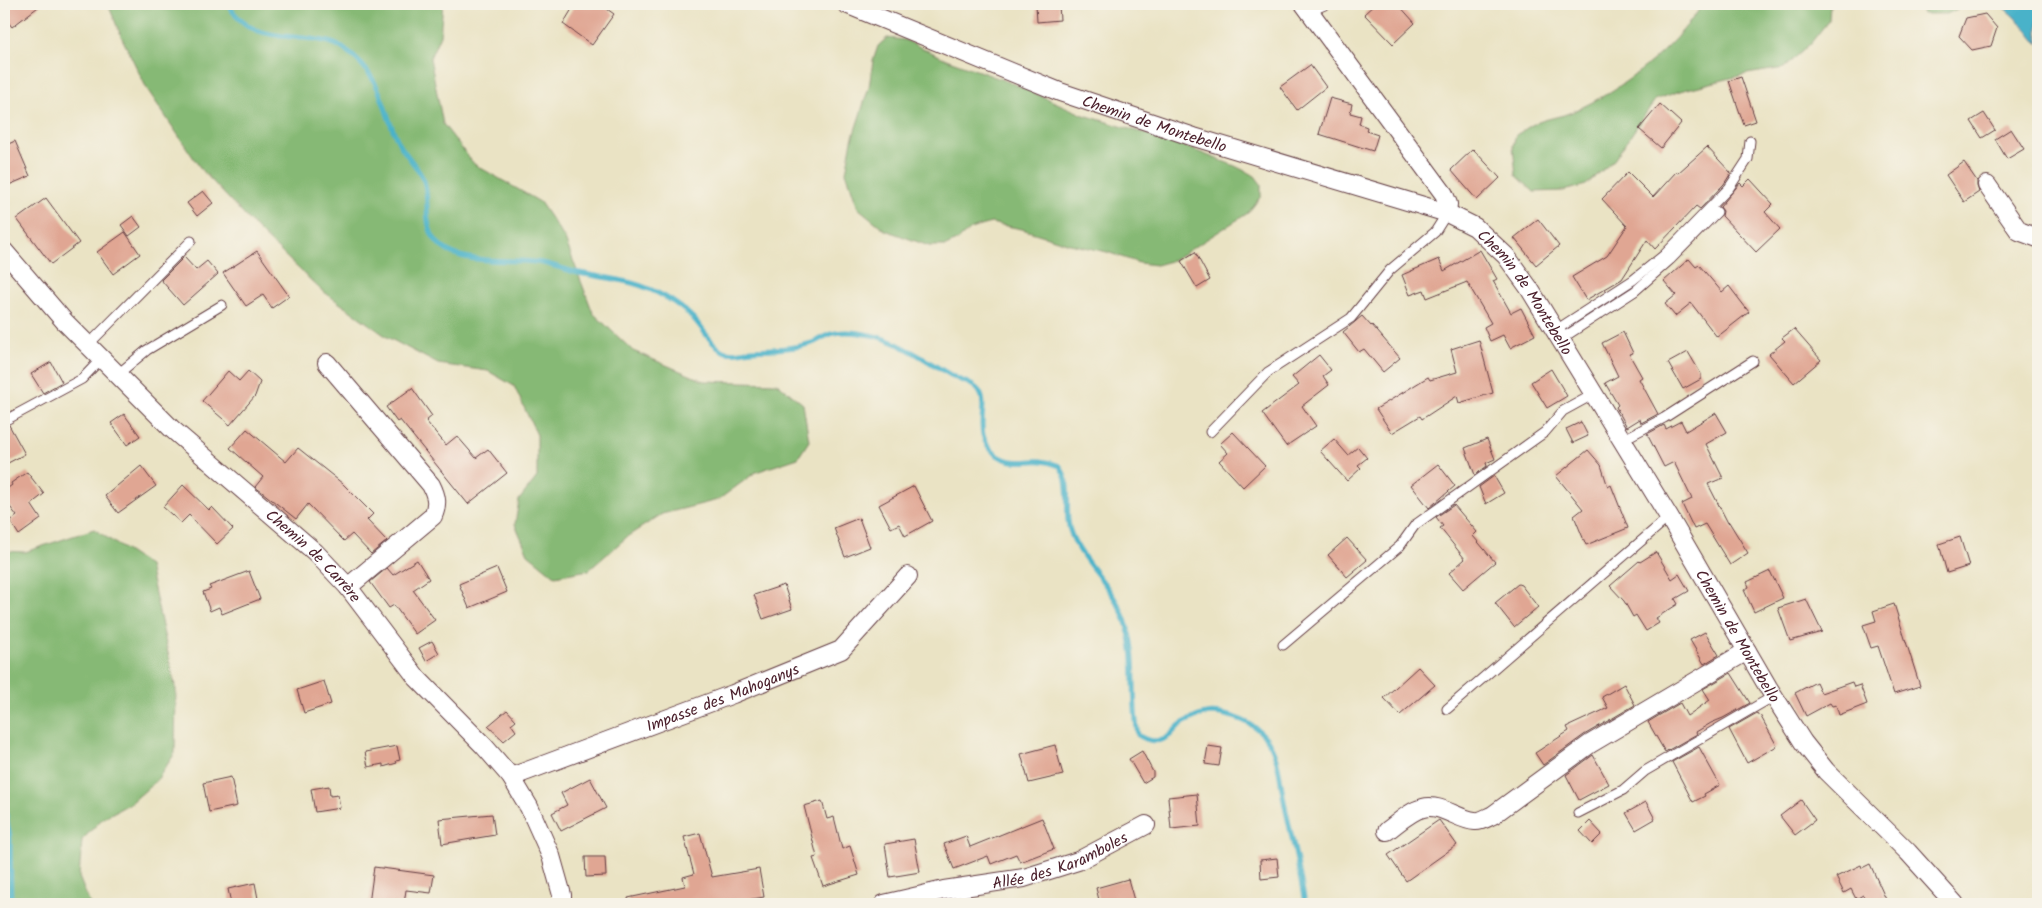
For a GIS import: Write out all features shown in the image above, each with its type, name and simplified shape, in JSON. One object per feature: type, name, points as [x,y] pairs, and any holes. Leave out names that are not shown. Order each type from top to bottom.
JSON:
[{"type":"street","name":"Chemin de Montebello","points":[[846,4],[1060,92],[1194,137],[1447,213],[1475,227],[1506,256],[1530,288],[1803,742],[1826,771],[1908,852],[1955,904]]},
{"type":"street","points":[[1307,8],[1444,194],[1448,204],[1447,213]]},
{"type":"street","points":[[1987,185],[2019,231],[2038,238]]},
{"type":"street","name":"Chemin de Carrère","points":[[4,251],[65,322],[172,429],[315,552],[348,587],[417,678],[484,746],[511,777],[529,808],[550,856],[562,895],[562,904]]},
{"type":"street","points":[[327,363],[431,485],[436,494],[437,506],[433,516],[348,587]]},
{"type":"street","name":"Impasse des Mahoganys","points":[[511,777],[733,694],[841,650],[908,576]]},
{"type":"street","points":[[1387,831],[1409,814],[1424,808],[1437,808],[1476,822],[1493,815],[1590,744],[1747,651]]},
{"type":"street","name":"Allée des Karamboles","points":[[884,904],[944,890],[1024,878],[1078,861],[1146,825]]},
{"type":"lane","points":[[1307,8],[1327,4]]},
{"type":"lane","points":[[1559,334],[1664,255],[1729,188],[1748,158],[1750,141]]},
{"type":"lane","points":[[1559,334],[1635,291],[1670,260],[1717,212]]},
{"type":"lane","points":[[1210,432],[1268,372],[1351,318],[1390,270],[1435,232],[1447,213]]},
{"type":"lane","points":[[88,345],[191,241]]},
{"type":"lane","points":[[117,375],[147,350],[222,305]]},
{"type":"lane","points":[[4,421],[82,379],[101,359]]},
{"type":"lane","points":[[1622,440],[1664,418],[1753,361]]},
{"type":"lane","points":[[1283,645],[1400,546],[1414,525],[1545,432],[1563,411],[1594,394]]},
{"type":"lane","points":[[1447,708],[1669,517]]},
{"type":"lane","points":[[1578,814],[1624,790],[1645,771],[1774,696]]},
{"type":"green space","points":[[108,4],[443,4],[440,35],[430,58],[443,124],[474,164],[540,202],[565,239],[593,313],[633,351],[704,381],[777,383],[803,404],[809,441],[798,458],[756,472],[718,500],[662,514],[628,536],[589,570],[555,576],[528,554],[515,524],[519,500],[537,477],[537,435],[514,386],[488,371],[438,364],[387,337],[320,289],[258,230],[201,169],[147,89],[121,36]]},
{"type":"green space","points":[[1703,4],[1830,4],[1829,20],[1810,44],[1784,68],[1747,74],[1680,91],[1655,100],[1614,160],[1586,185],[1563,191],[1534,192],[1516,175],[1513,146],[1516,135],[1536,123],[1568,114],[1591,103],[1628,80],[1661,53]]},
{"type":"green space","points":[[1919,4],[1967,4],[1947,14],[1923,14]]},
{"type":"green space","points":[[887,38],[905,40],[946,59],[1014,84],[1084,115],[1173,142],[1235,166],[1255,176],[1261,184],[1261,196],[1248,213],[1174,260],[1156,265],[1139,263],[1107,252],[1070,244],[1022,229],[991,223],[971,229],[958,240],[946,246],[929,246],[885,230],[858,208],[846,172],[852,140],[869,87],[873,61],[878,46]]},
{"type":"green space","points":[[94,529],[149,566],[176,690],[175,753],[157,780],[131,803],[103,818],[82,840],[79,877],[90,904],[4,904],[4,551],[25,552]]},
{"type":"water","points":[[2000,4],[2038,4],[2038,44],[2024,26]]},
{"type":"building","points":[[4,4],[42,4],[12,27],[4,17]]},
{"type":"building","points":[[575,4],[600,4],[614,14],[592,45],[563,24]]},
{"type":"building","points":[[1036,4],[1059,4],[1060,20],[1037,22]]},
{"type":"building","points":[[1375,4],[1398,4],[1415,23],[1393,44],[1364,14]]},
{"type":"building","points":[[1985,14],[1997,28],[1991,46],[1972,50],[1959,36],[1966,18]]},
{"type":"building","points":[[1310,65],[1326,87],[1297,110],[1280,87]]},
{"type":"building","points":[[1741,77],[1756,121],[1744,125],[1729,81]]},
{"type":"building","points":[[1330,98],[1352,104],[1350,113],[1361,116],[1359,124],[1367,127],[1366,131],[1378,135],[1373,151],[1319,134]]},
{"type":"building","points":[[1660,104],[1681,123],[1661,148],[1639,129]]},
{"type":"building","points":[[1984,113],[1995,130],[1982,138],[1971,121]]},
{"type":"building","points":[[2011,129],[2024,149],[2007,159],[1995,139]]},
{"type":"building","points":[[15,141],[30,176],[4,187],[4,146]]},
{"type":"building","points":[[1707,147],[1731,173],[1724,184],[1700,209],[1696,206],[1655,249],[1647,240],[1622,279],[1586,300],[1572,277],[1607,256],[1627,226],[1602,199],[1628,172],[1653,197],[1676,172],[1678,173]]},
{"type":"building","points":[[1473,149],[1500,178],[1477,200],[1451,170]]},
{"type":"building","points":[[1964,162],[1977,181],[1979,192],[1964,202],[1946,175]]},
{"type":"building","points":[[1750,179],[1773,204],[1765,212],[1780,229],[1756,252],[1722,216],[1723,211],[1720,207],[1740,183],[1743,186]]},
{"type":"building","points":[[203,191],[213,203],[197,216],[187,203]]},
{"type":"building","points":[[46,198],[79,243],[51,264],[17,219]]},
{"type":"building","points":[[133,216],[141,227],[129,236],[121,225]]},
{"type":"building","points":[[1538,219],[1559,246],[1536,265],[1514,238]]},
{"type":"building","points":[[125,232],[140,254],[113,274],[97,252]]},
{"type":"building","points":[[1480,250],[1497,279],[1493,281],[1511,313],[1521,308],[1535,335],[1510,348],[1503,335],[1490,341],[1484,327],[1491,323],[1467,282],[1427,298],[1424,290],[1410,295],[1402,275],[1439,259],[1444,271]]},
{"type":"building","points":[[257,251],[289,296],[272,308],[263,295],[246,306],[223,273]]},
{"type":"building","points":[[1195,252],[1210,280],[1197,288],[1181,261]]},
{"type":"building","points":[[184,257],[196,270],[207,261],[218,274],[183,305],[161,280]]},
{"type":"building","points":[[1689,259],[1696,267],[1699,265],[1722,292],[1729,286],[1749,312],[1717,337],[1691,303],[1675,316],[1665,304],[1676,295],[1664,281]]},
{"type":"building","points":[[1362,316],[1400,358],[1383,372],[1364,349],[1359,352],[1343,332]]},
{"type":"building","points":[[1794,329],[1821,360],[1794,383],[1769,354],[1785,341],[1782,338]]},
{"type":"building","points":[[1623,332],[1633,353],[1629,354],[1642,377],[1639,379],[1658,414],[1641,423],[1640,419],[1627,427],[1616,407],[1618,405],[1605,383],[1618,376],[1602,343]]},
{"type":"building","points":[[1479,340],[1493,393],[1459,403],[1457,396],[1422,419],[1420,416],[1392,433],[1376,409],[1428,377],[1430,380],[1457,372],[1451,349]]},
{"type":"building","points":[[1688,352],[1701,374],[1701,379],[1683,389],[1668,363]]},
{"type":"building","points":[[1319,355],[1331,370],[1323,376],[1329,385],[1302,406],[1316,426],[1286,446],[1262,413],[1299,385],[1292,377]]},
{"type":"building","points":[[51,362],[62,382],[43,393],[31,374]]},
{"type":"building","points":[[1551,369],[1567,396],[1547,408],[1531,382]]},
{"type":"building","points":[[228,371],[239,381],[248,371],[260,382],[255,396],[230,425],[202,401]]},
{"type":"building","points":[[412,388],[432,416],[426,421],[446,445],[457,436],[476,458],[488,449],[507,473],[468,504],[400,420],[397,422],[386,407]]},
{"type":"building","points":[[1716,413],[1727,432],[1706,444],[1723,478],[1708,484],[1728,523],[1748,553],[1730,565],[1705,524],[1694,529],[1682,504],[1692,499],[1674,462],[1664,467],[1647,434],[1664,425],[1666,429],[1681,421],[1686,431]]},
{"type":"building","points":[[124,414],[140,436],[127,445],[111,423]]},
{"type":"building","points":[[1581,422],[1588,436],[1573,443],[1566,429]]},
{"type":"building","points":[[9,425],[25,454],[8,463],[4,455],[4,427]]},
{"type":"building","points":[[247,429],[286,462],[298,448],[343,484],[373,514],[367,520],[387,541],[371,554],[352,534],[344,541],[308,504],[296,519],[255,487],[263,477],[230,448]]},
{"type":"building","points":[[1233,432],[1265,466],[1243,487],[1219,461],[1228,453],[1220,444]]},
{"type":"building","points":[[1334,439],[1348,455],[1358,447],[1367,458],[1358,465],[1361,468],[1347,481],[1320,451]]},
{"type":"building","points":[[1487,439],[1495,459],[1486,463],[1487,466],[1475,475],[1465,448]]},
{"type":"building","points":[[1588,450],[1601,465],[1608,487],[1611,485],[1628,528],[1586,545],[1574,516],[1583,509],[1556,476]]},
{"type":"building","points":[[1438,464],[1455,486],[1429,508],[1411,485]]},
{"type":"building","points":[[141,466],[156,486],[118,513],[105,496]]},
{"type":"building","points":[[27,472],[44,494],[31,504],[41,519],[19,535],[10,521],[17,516],[4,499],[4,491],[12,485],[11,483]]},
{"type":"building","points":[[1494,476],[1504,493],[1486,504],[1479,487]]},
{"type":"building","points":[[183,485],[209,510],[212,507],[233,529],[217,544],[189,515],[181,523],[163,507]]},
{"type":"building","points":[[914,486],[932,521],[905,536],[899,524],[891,528],[879,505]]},
{"type":"building","points":[[1454,505],[1477,532],[1473,536],[1495,562],[1463,589],[1449,573],[1465,559],[1440,528],[1443,526],[1436,517]]},
{"type":"building","points":[[859,518],[870,547],[845,557],[834,528]]},
{"type":"building","points":[[1960,537],[1969,566],[1947,573],[1939,544]]},
{"type":"building","points":[[1347,538],[1367,560],[1347,577],[1328,555]]},
{"type":"building","points":[[1656,552],[1672,579],[1679,574],[1689,591],[1675,599],[1678,604],[1656,618],[1659,623],[1646,631],[1636,615],[1633,617],[1624,601],[1610,586],[1639,561]]},
{"type":"building","points":[[417,560],[429,579],[413,590],[435,620],[415,634],[394,605],[389,608],[370,582],[387,568],[393,575]]},
{"type":"building","points":[[497,568],[507,592],[469,608],[459,584]]},
{"type":"building","points":[[249,571],[260,599],[222,614],[219,607],[210,611],[203,592],[211,589],[209,586]]},
{"type":"building","points":[[1770,571],[1783,598],[1754,612],[1744,590],[1749,587],[1747,582]]},
{"type":"building","points":[[1518,584],[1521,585],[1538,607],[1514,627],[1495,603]]},
{"type":"building","points":[[784,585],[792,609],[763,619],[754,595]]},
{"type":"building","points":[[1806,599],[1822,632],[1790,641],[1778,608]]},
{"type":"building","points":[[1894,604],[1920,686],[1894,694],[1878,646],[1871,648],[1863,625],[1876,621],[1873,611]]},
{"type":"building","points":[[1705,632],[1719,655],[1704,664],[1690,640]]},
{"type":"building","points":[[432,641],[439,653],[426,661],[419,648]]},
{"type":"building","points":[[1418,667],[1435,685],[1400,715],[1384,698]]},
{"type":"building","points":[[1731,673],[1750,703],[1711,723],[1696,732],[1697,734],[1665,752],[1648,722],[1680,703],[1687,716],[1710,700],[1703,689]]},
{"type":"building","points":[[324,681],[331,704],[304,713],[297,690]]},
{"type":"building","points":[[1816,682],[1821,693],[1852,682],[1854,687],[1860,685],[1867,704],[1839,715],[1836,705],[1832,706],[1830,703],[1806,716],[1795,693]]},
{"type":"building","points":[[1624,684],[1635,705],[1584,735],[1543,765],[1535,753],[1569,731],[1567,727],[1608,708],[1602,697]]},
{"type":"building","points":[[507,710],[516,720],[511,724],[516,731],[504,741],[488,726]]},
{"type":"building","points":[[1757,713],[1760,715],[1777,746],[1747,763],[1729,729]]},
{"type":"building","points":[[1055,745],[1063,775],[1029,783],[1021,754]]},
{"type":"building","points":[[397,746],[400,760],[396,761],[397,763],[383,767],[383,764],[368,767],[365,752]]},
{"type":"building","points":[[1208,746],[1222,748],[1219,766],[1205,764]]},
{"type":"building","points":[[1699,747],[1720,785],[1693,802],[1672,762]]},
{"type":"building","points":[[1142,751],[1153,772],[1153,777],[1143,783],[1129,759]]},
{"type":"building","points":[[1593,755],[1609,784],[1579,800],[1566,775]]},
{"type":"building","points":[[231,777],[237,806],[209,812],[203,783]]},
{"type":"building","points":[[590,778],[606,808],[561,831],[552,813],[567,805],[561,793]]},
{"type":"building","points":[[329,786],[330,796],[338,795],[340,808],[315,812],[311,789]]},
{"type":"building","points":[[1197,794],[1200,826],[1171,829],[1168,797]]},
{"type":"building","points":[[1801,800],[1815,820],[1795,835],[1780,816]]},
{"type":"building","points":[[822,801],[827,819],[834,817],[842,849],[850,846],[859,875],[823,886],[813,858],[817,857],[804,806]]},
{"type":"building","points":[[1646,802],[1655,819],[1636,830],[1626,813]]},
{"type":"building","points":[[492,814],[495,835],[442,844],[439,819]]},
{"type":"building","points":[[1042,818],[1054,849],[1020,862],[1016,854],[991,864],[988,856],[954,869],[944,844],[966,836],[970,847]]},
{"type":"building","points":[[1439,820],[1457,845],[1406,881],[1388,855]]},
{"type":"building","points":[[1590,821],[1602,834],[1592,844],[1580,831]]},
{"type":"building","points":[[700,833],[712,877],[759,869],[764,897],[725,904],[629,904],[628,898],[685,886],[683,877],[694,874],[684,837]]},
{"type":"building","points":[[914,839],[920,872],[890,877],[885,844]]},
{"type":"building","points":[[585,857],[605,857],[606,876],[586,877]]},
{"type":"building","points":[[1277,858],[1279,877],[1261,879],[1260,860]]},
{"type":"building","points":[[1870,864],[1888,904],[1867,904],[1863,895],[1856,899],[1851,889],[1844,893],[1836,877],[1861,865],[1862,868]]},
{"type":"building","points":[[374,867],[434,875],[431,893],[406,890],[404,904],[369,904]]},
{"type":"building","points":[[1128,879],[1135,904],[1100,904],[1096,888]]},
{"type":"building","points":[[255,883],[259,904],[231,904],[228,889]]},
{"type":"waterway","points":[[228,4],[237,17],[248,26],[273,35],[315,39],[333,43],[347,51],[366,69],[378,89],[400,145],[424,181],[428,224],[431,232],[435,240],[452,253],[476,259],[542,263],[574,272],[632,283],[649,289],[680,307],[693,318],[717,347],[729,353],[790,348],[812,343],[837,333],[858,333],[879,337],[895,343],[977,388],[982,397],[983,405],[982,430],[989,447],[997,455],[1006,459],[1024,462],[1041,461],[1060,466],[1066,478],[1068,523],[1072,536],[1083,556],[1117,602],[1128,627],[1133,657],[1138,735],[1149,740],[1162,740],[1183,723],[1203,714],[1215,713],[1236,718],[1251,725],[1262,733],[1270,743],[1278,768],[1305,904]]},
{"type":"waterway","points":[[4,805],[10,838],[11,904]]}]
